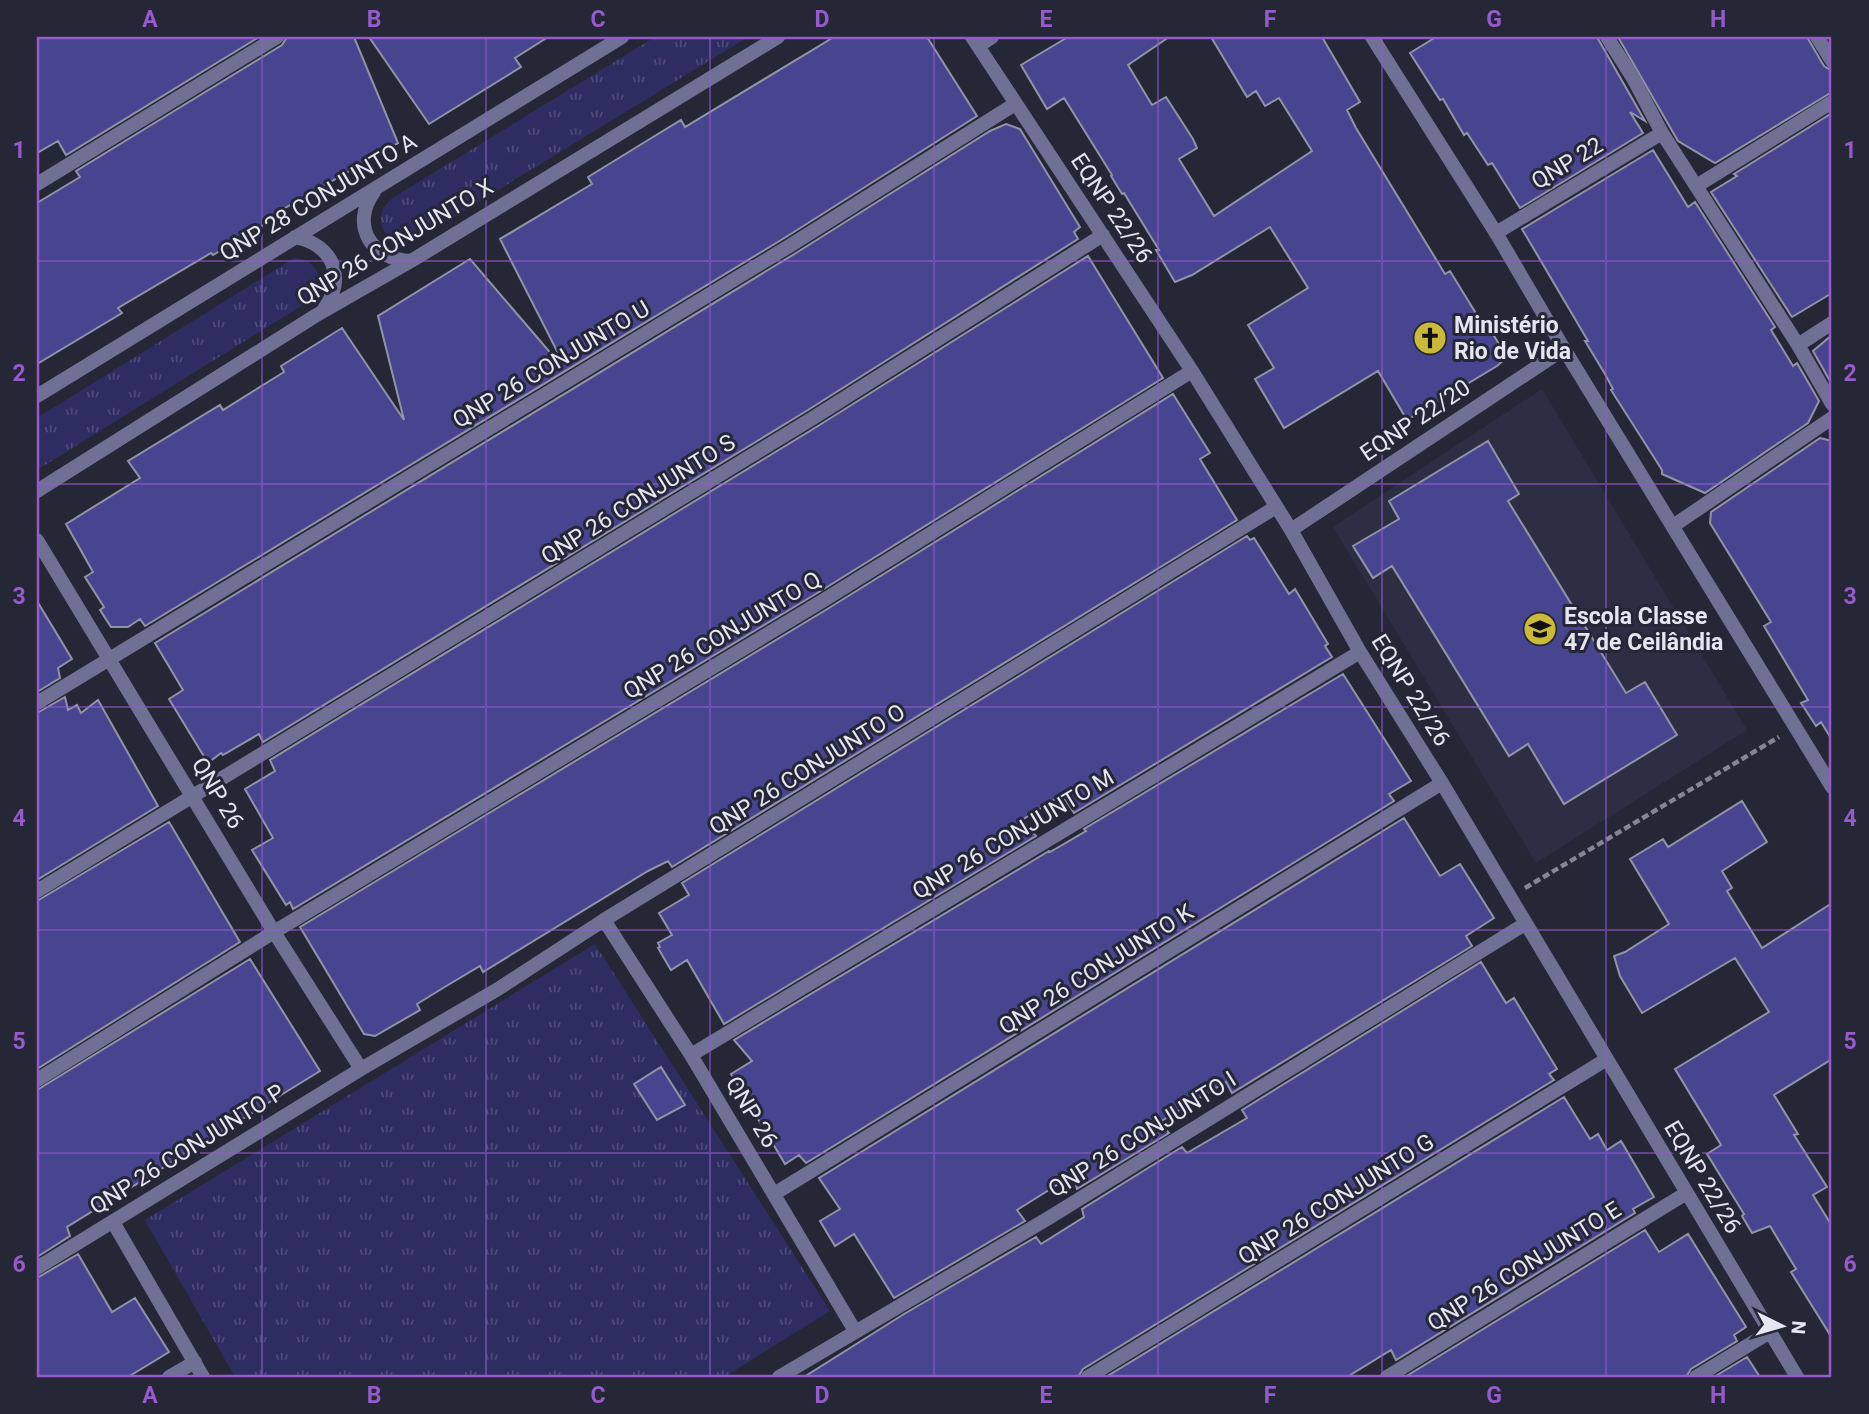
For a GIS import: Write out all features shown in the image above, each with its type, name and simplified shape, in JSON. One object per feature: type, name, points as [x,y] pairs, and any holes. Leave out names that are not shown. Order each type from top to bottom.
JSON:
[{"type":"street","points":[[37,184],[277,37]]},
{"type":"street","name":"QNP 28 CONJUNTO A","points":[[37,396],[622,37]]},
{"type":"street","name":"QNP 26 CONJUNTO X","points":[[37,491],[315,316],[411,261],[778,37]]},
{"type":"street","points":[[975,41],[992,37]]},
{"type":"street","points":[[1372,37],[1496,233],[1832,787]]},
{"type":"street","points":[[1606,37],[1633,78],[1662,133],[1698,185],[1832,404]]},
{"type":"street","points":[[1817,37],[1832,61]]},
{"type":"street","name":"EQNP 22/26","points":[[975,41],[1192,371],[1291,530],[1360,652],[1442,783],[1685,1194],[1797,1377]]},
{"type":"street","points":[[1698,185],[1832,102]]},
{"type":"street","name":"QNP 26 CONJUNTO U","points":[[37,703],[791,245],[1015,104]]},
{"type":"street","name":"QNP 22","points":[[1496,233],[1662,133]]},
{"type":"street","points":[[386,182],[368,200],[364,226],[368,238],[385,256],[398,261],[411,261]]},
{"type":"street","name":"QNP 26 CONJUNTO S","points":[[37,891],[802,425],[1103,236]]},
{"type":"street","points":[[295,237],[316,243],[324,250],[334,269],[334,291],[323,310],[315,316]]},
{"type":"street","points":[[1798,345],[1832,323]]},
{"type":"street","name":"EQNP 22/20","points":[[1291,530],[1564,349]]},
{"type":"street","name":"QNP 26 CONJUNTO Q","points":[[37,1080],[274,932],[812,607],[1192,371]]},
{"type":"street","points":[[1674,526],[1832,418]]},
{"type":"street","name":"QNP 26 CONJUNTO O","points":[[360,1069],[498,989],[604,920],[1276,507]]},
{"type":"street","name":"QNP 26","points":[[37,540],[360,1069]]},
{"type":"street","name":"QNP 26 CONJUNTO M","points":[[691,1055],[1360,652]]},
{"type":"street","name":"QNP 26 CONJUNTO K","points":[[775,1194],[1442,783]]},
{"type":"street","name":"QNP 26","points":[[604,920],[691,1055],[855,1331]]},
{"type":"street","name":"QNP 26 CONJUNTO I","points":[[779,1377],[1047,1219],[1525,924]]},
{"type":"street","name":"QNP 26 CONJUNTO G","points":[[1088,1377],[1607,1059]]},
{"type":"street","name":"QNP 26 CONJUNTO P","points":[[37,1268],[360,1069]]},
{"type":"street","name":"QNP 26 CONJUNTO E","points":[[1387,1377],[1685,1194]]},
{"type":"street","points":[[113,1222],[203,1377]]},
{"type":"street","points":[[1696,1377],[1770,1332]]},
{"type":"street","points":[[169,1377],[195,1362]]},
{"type":"path","points":[[1509,897],[1795,728]]},
{"type":"shaded area","name":"Escola Classe 47 de Ceilândia","points":[[1542,389],[1747,730],[1536,863],[1333,527]]},
{"type":"green space","points":[[655,37],[748,37],[413,242],[393,239],[382,228],[382,212],[394,197]]},
{"type":"green space","points":[[294,258],[308,262],[317,271],[320,282],[317,296],[37,470],[37,418]]},
{"type":"green space","points":[[595,944],[830,1311],[724,1377],[235,1377],[145,1220]]},
{"type":"building","points":[[37,37],[259,37],[66,155],[58,141],[37,153]]},
{"type":"building","points":[[287,37],[354,37],[398,143],[273,215],[275,218],[213,255],[211,253],[118,308],[122,313],[37,364],[37,203],[80,177],[76,171],[282,45]]},
{"type":"building","points":[[369,37],[548,37],[515,58],[521,67],[429,124]]},
{"type":"building","points":[[834,37],[927,37],[977,116],[786,237],[145,626],[140,619],[128,627],[111,627],[100,610],[104,607],[85,577],[93,572],[66,524],[140,478],[128,461],[220,405],[223,410],[284,372],[281,366],[342,328],[404,420],[378,316],[470,259],[553,356],[558,353],[500,239],[592,184],[588,177],[681,120],[685,127]]},
{"type":"building","points":[[1068,37],[1169,37],[1128,65],[1152,105],[1166,97],[1193,139],[1197,148],[1179,159],[1214,216],[1312,151],[1279,98],[1265,106],[1256,91],[1247,97],[1211,37],[1322,37],[1360,102],[1347,110],[1356,128],[1445,274],[1450,271],[1485,328],[1488,326],[1507,357],[1497,366],[1407,420],[1378,371],[1284,428],[1255,379],[1274,368],[1248,325],[1308,288],[1270,227],[1192,275],[1175,282],[1156,250],[1159,250],[1064,98],[1047,109],[1021,65]]},
{"type":"building","points":[[1436,37],[1597,37],[1645,121],[1630,112],[1643,133],[1520,208],[1492,163],[1488,165],[1467,133],[1464,135],[1443,99],[1440,100],[1410,53]]},
{"type":"building","points":[[1618,37],[1807,37],[1824,66],[1832,71],[1832,92],[1715,163],[1678,141]]},
{"type":"building","points":[[1832,113],[1832,293],[1792,317],[1711,192],[1737,176],[1734,174]]},
{"type":"building","points":[[1006,124],[1020,129],[1080,227],[1074,232],[1078,239],[808,410],[263,742],[259,734],[223,755],[221,753],[208,763],[169,699],[183,690],[155,643],[796,253],[990,131]]},
{"type":"building","points":[[1653,150],[1688,207],[1695,202],[1775,327],[1771,330],[1793,366],[1797,363],[1819,401],[1808,423],[1705,493],[1662,474],[1611,390],[1613,389],[1585,341],[1588,341],[1522,229]]},
{"type":"building","points":[[1088,256],[1163,378],[819,592],[293,909],[290,902],[286,905],[252,850],[273,838],[245,789],[275,771],[270,760],[818,426]]},
{"type":"building","points":[[1832,335],[1832,377],[1830,381],[1813,351]]},
{"type":"building","points":[[1173,394],[1210,453],[1200,459],[1237,520],[672,867],[668,861],[648,871],[483,972],[480,966],[448,985],[417,1004],[420,1010],[375,1036],[364,1034],[300,927],[829,608]]},
{"type":"building","points":[[1820,438],[1832,441],[1832,740],[1821,722],[1816,726],[1801,703],[1808,700],[1764,626],[1771,622],[1710,523],[1711,512]]},
{"type":"building","points":[[1488,441],[1519,494],[1508,501],[1626,693],[1645,682],[1677,735],[1564,804],[1528,744],[1509,756],[1392,566],[1373,578],[1353,546],[1399,519],[1389,501]]},
{"type":"building","points":[[1247,536],[1250,540],[1254,538],[1289,594],[1295,589],[1328,644],[1325,646],[1332,657],[1074,813],[1062,795],[1022,820],[1036,836],[724,1024],[687,960],[671,970],[658,948],[658,943],[672,935],[659,913],[689,895],[682,883]]},
{"type":"building","points":[[37,601],[72,659],[58,668],[60,678],[37,692]]},
{"type":"building","points":[[1343,674],[1411,781],[1389,794],[1394,801],[806,1163],[799,1155],[785,1164],[731,1074],[752,1061],[734,1040],[1086,831],[1084,829]]},
{"type":"building","points":[[65,697],[68,710],[77,705],[81,713],[98,700],[158,806],[37,880],[37,713]]},
{"type":"building","points":[[1742,801],[1767,842],[1722,871],[1732,888],[1727,891],[1762,948],[1832,903],[1832,1059],[1774,1095],[1798,1134],[1794,1135],[1827,1187],[1813,1195],[1832,1226],[1832,1338],[1791,1272],[1796,1269],[1770,1226],[1752,1233],[1742,1216],[1744,1214],[1707,1154],[1721,1145],[1675,1069],[1769,1012],[1735,958],[1642,1013],[1620,976],[1614,956],[1669,924],[1630,859],[1663,839],[1668,847]]},
{"type":"building","points":[[1404,818],[1440,876],[1460,864],[1494,918],[1466,936],[1472,946],[1232,1093],[1226,1082],[1160,1122],[1169,1133],[1077,1189],[1073,1175],[1017,1210],[1025,1221],[894,1298],[854,1234],[835,1246],[820,1221],[840,1209],[819,1178]]},
{"type":"building","points":[[169,822],[240,942],[37,1069],[37,901]]},
{"type":"building","points":[[250,959],[320,1071],[67,1227],[70,1236],[37,1257],[37,1090]]},
{"type":"building","points":[[1481,962],[1506,1003],[1514,998],[1557,1069],[1549,1074],[1554,1080],[1083,1369],[1078,1377],[804,1377],[904,1314],[1036,1237],[1041,1244],[1084,1217],[1082,1209],[1182,1147],[1187,1153],[1247,1118],[1242,1110]]},
{"type":"building","points":[[661,1067],[685,1105],[657,1120],[634,1084]]},
{"type":"building","points":[[1564,1097],[1590,1139],[1598,1134],[1607,1150],[1621,1141],[1654,1197],[1633,1209],[1635,1213],[1396,1360],[1391,1350],[1347,1377],[1106,1377]]},
{"type":"building","points":[[1645,1230],[1659,1252],[1688,1234],[1746,1327],[1734,1335],[1737,1341],[1691,1369],[1686,1377],[1405,1377]]},
{"type":"building","points":[[78,1254],[112,1312],[135,1298],[169,1352],[128,1377],[37,1377],[37,1278]]},
{"type":"building","points":[[1747,1357],[1760,1377],[1714,1377]]},
{"type":"place","name":"Ministério Rio de Vida","points":[[1430,338]]},
{"type":"place","name":"Escola Classe 47 de Ceilândia","points":[[1540,629]]}]
